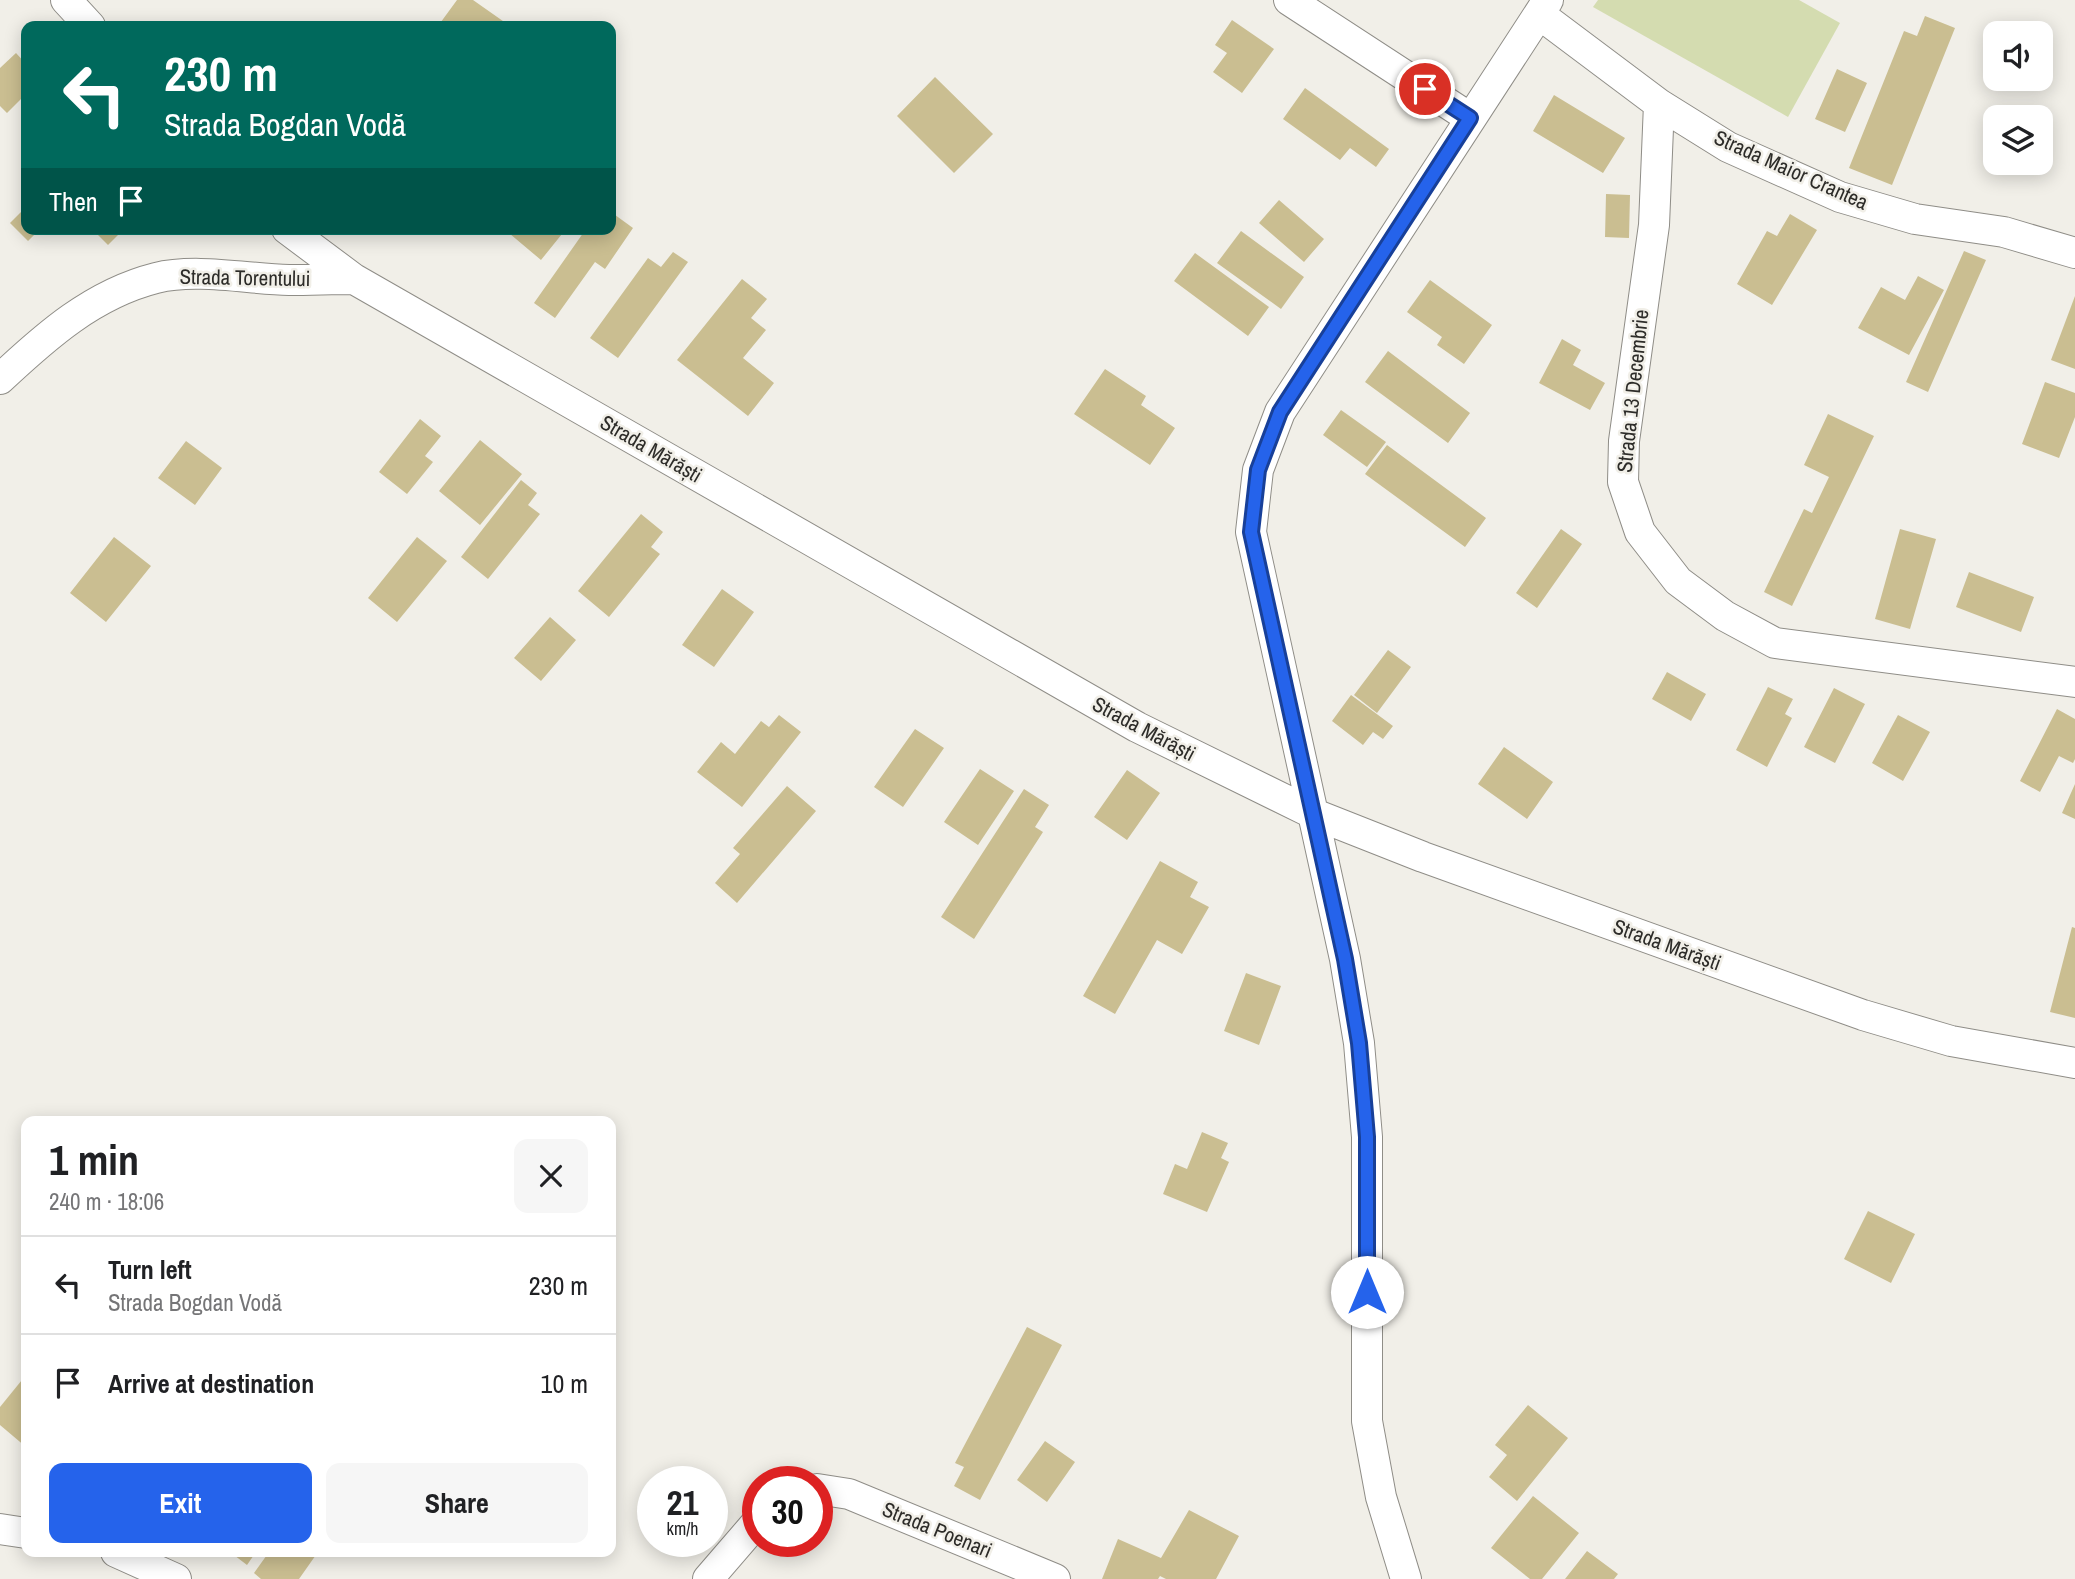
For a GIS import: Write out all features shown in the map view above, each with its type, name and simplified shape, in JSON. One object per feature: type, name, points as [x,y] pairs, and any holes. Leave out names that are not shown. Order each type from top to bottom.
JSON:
[{"type":"street","points":[[66,0],[85,21]]},
{"type":"street","points":[[1289,0],[1470,118]]},
{"type":"street","points":[[1400,1576],[1381,1497],[1367,1421],[1367,1137],[1359,1043],[1345,959],[1251,532],[1258,470],[1280,412],[1543,7]]},
{"type":"street","name":"Strada Maior Crantea","points":[[1543,7],[1659,104],[1728,147],[1840,197],[1915,219],[2004,232],[2075,253]]},
{"type":"street","name":"Strada 13 Decembrie","points":[[1659,104],[1654,225],[1624,441],[1623,482],[1640,532],[1678,581],[1725,616],[1775,643],[2072,676]]},
{"type":"street","name":"Strada Mărăști","points":[[295,235],[354,279],[1137,727],[1314,814],[1423,857],[1863,1015],[1951,1041],[2075,1063]]},
{"type":"street","name":"Strada Torentului","points":[[0,379],[65,321],[108,296],[157,278],[206,274],[289,280],[354,279]]},
{"type":"street","name":"Strada Poenari","points":[[833,1493],[860,1499],[1055,1579]]},
{"type":"street","points":[[0,1529],[21,1532]]},
{"type":"street","points":[[708,1579],[742,1540]]},
{"type":"street","points":[[127,1557],[176,1579]]},
{"type":"green space","points":[[1598,0],[1799,0],[1840,23],[1788,117],[1593,7]]},
{"type":"building","points":[[457,0],[473,0],[503,21],[442,21]]},
{"type":"building","points":[[1925,16],[1955,28],[1892,185],[1849,168],[1904,31],[1917,36]]},
{"type":"building","points":[[1232,20],[1274,49],[1242,93],[1213,72],[1227,53],[1215,45]]},
{"type":"building","points":[[16,53],[21,58],[21,99],[7,113],[0,106],[0,68]]},
{"type":"building","points":[[1837,69],[1867,83],[1845,132],[1815,119]]},
{"type":"building","points":[[935,77],[993,134],[954,173],[897,116]]},
{"type":"building","points":[[1305,88],[1389,149],[1376,167],[1350,148],[1340,160],[1283,119]]},
{"type":"building","points":[[1554,95],[1625,138],[1603,173],[1533,131]]},
{"type":"building","points":[[1606,194],[1630,195],[1629,238],[1605,237]]},
{"type":"building","points":[[1279,200],[1324,239],[1304,262],[1259,223]]},
{"type":"building","points":[[21,212],[21,234],[10,223]]},
{"type":"building","points":[[1790,214],[1817,230],[1772,305],[1737,284],[1767,231],[1777,236]]},
{"type":"building","points":[[616,216],[633,228],[605,269],[595,262],[555,318],[534,303],[582,235],[616,235]]},
{"type":"building","points":[[1241,231],[1304,277],[1281,309],[1217,263]]},
{"type":"building","points":[[22,235],[34,235],[28,241]]},
{"type":"building","points":[[98,235],[118,235],[108,245]]},
{"type":"building","points":[[511,235],[561,235],[541,260]]},
{"type":"building","points":[[1964,251],[1986,260],[1928,392],[1906,382]]},
{"type":"building","points":[[673,252],[688,262],[618,358],[590,338],[648,258],[661,267]]},
{"type":"building","points":[[1195,253],[1269,307],[1248,336],[1174,281]]},
{"type":"building","points":[[1918,276],[1944,290],[1909,355],[1858,328],[1881,287],[1905,300]]},
{"type":"building","points":[[742,279],[767,299],[751,318],[766,330],[743,358],[774,383],[748,416],[677,360]]},
{"type":"building","points":[[1430,280],[1492,325],[1464,364],[1437,345],[1442,337],[1407,312]]},
{"type":"building","points":[[2075,296],[2075,369],[2051,360]]},
{"type":"building","points":[[1562,339],[1581,350],[1573,365],[1605,383],[1590,410],[1539,383]]},
{"type":"building","points":[[1388,351],[1470,413],[1448,443],[1365,382]]},
{"type":"building","points":[[1105,369],[1146,396],[1141,405],[1175,428],[1150,465],[1074,414]]},
{"type":"building","points":[[2045,382],[2075,393],[2075,417],[2059,458],[2022,444]]},
{"type":"building","points":[[1341,410],[1386,442],[1367,467],[1323,435]]},
{"type":"building","points":[[1828,414],[1874,436],[1792,606],[1764,592],[1804,509],[1812,513],[1829,477],[1804,465]]},
{"type":"building","points":[[420,419],[441,436],[425,456],[433,462],[407,494],[379,472]]},
{"type":"building","points":[[480,440],[522,474],[480,525],[439,491]]},
{"type":"building","points":[[186,441],[222,468],[195,505],[158,478]]},
{"type":"building","points":[[1387,445],[1486,518],[1465,547],[1365,474]]},
{"type":"building","points":[[521,480],[537,493],[528,505],[540,514],[488,579],[461,557]]},
{"type":"building","points":[[641,514],[663,532],[651,547],[660,554],[609,617],[578,591]]},
{"type":"building","points":[[1561,529],[1582,544],[1537,608],[1516,593]]},
{"type":"building","points":[[1900,529],[1936,539],[1910,629],[1875,619]]},
{"type":"building","points":[[114,537],[151,566],[106,622],[70,593]]},
{"type":"building","points":[[417,537],[447,561],[397,622],[368,598]]},
{"type":"building","points":[[1969,572],[2034,597],[2021,632],[1956,607]]},
{"type":"building","points":[[722,589],[754,612],[714,667],[682,645]]},
{"type":"building","points":[[550,617],[576,640],[541,681],[514,658]]},
{"type":"building","points":[[1388,650],[1411,667],[1377,713],[1354,695]]},
{"type":"building","points":[[1667,672],[1706,694],[1691,721],[1652,699]]},
{"type":"building","points":[[1768,687],[1793,699],[1785,714],[1792,718],[1767,767],[1736,750]]},
{"type":"building","points":[[1834,688],[1865,704],[1835,763],[1804,747]]},
{"type":"building","points":[[1351,695],[1393,726],[1383,739],[1373,732],[1363,745],[1332,721]]},
{"type":"building","points":[[2057,709],[2075,719],[2075,759],[2073,763],[2059,756],[2040,792],[2020,781]]},
{"type":"building","points":[[779,715],[801,732],[742,807],[697,772],[721,742],[735,754],[761,721],[769,727]]},
{"type":"building","points":[[1898,715],[1930,732],[1903,781],[1872,763]]},
{"type":"building","points":[[915,729],[944,748],[903,807],[874,787]]},
{"type":"building","points":[[1504,747],[1553,782],[1527,819],[1478,784]]},
{"type":"building","points":[[980,769],[1014,791],[978,845],[944,822]]},
{"type":"building","points":[[1127,770],[1160,793],[1127,840],[1094,817]]},
{"type":"building","points":[[2075,784],[2075,819],[2062,813]]},
{"type":"building","points":[[787,786],[816,811],[737,903],[715,883],[740,854],[733,848]]},
{"type":"building","points":[[1024,789],[1049,805],[1035,827],[1043,832],[974,939],[941,917]]},
{"type":"building","points":[[1160,861],[1198,882],[1190,897],[1209,907],[1182,954],[1157,940],[1115,1014],[1083,996]]},
{"type":"building","points":[[2072,927],[2075,928],[2075,1018],[2050,1012]]},
{"type":"building","points":[[1246,973],[1281,986],[1259,1045],[1224,1031]]},
{"type":"building","points":[[1202,1132],[1228,1143],[1221,1158],[1229,1162],[1207,1212],[1163,1194],[1175,1164],[1187,1169]]},
{"type":"building","points":[[1868,1211],[1915,1234],[1891,1283],[1844,1259]]},
{"type":"building","points":[[1027,1327],[1062,1345],[980,1500],[954,1486],[964,1467],[955,1463]]},
{"type":"building","points":[[21,1381],[21,1443],[0,1425],[0,1407]]},
{"type":"building","points":[[1528,1405],[1568,1438],[1517,1501],[1489,1477],[1507,1455],[1495,1445]]},
{"type":"building","points":[[1045,1441],[1075,1462],[1047,1502],[1017,1480]]},
{"type":"building","points":[[1533,1496],[1579,1533],[1542,1579],[1530,1579],[1491,1548]]},
{"type":"building","points":[[1189,1510],[1239,1536],[1216,1579],[1166,1579],[1160,1576],[1158,1579],[1102,1579],[1118,1539],[1161,1558]]},
{"type":"building","points":[[1587,1551],[1618,1574],[1614,1579],[1565,1579]]},
{"type":"building","points":[[237,1557],[253,1557],[247,1565]]},
{"type":"building","points":[[265,1557],[314,1557],[299,1579],[261,1579],[254,1573]]},
{"type":"route","points":[[1367,1292],[1367,1137],[1359,1043],[1345,959],[1251,532],[1258,470],[1280,412],[1470,118],[1425,89]]}]
